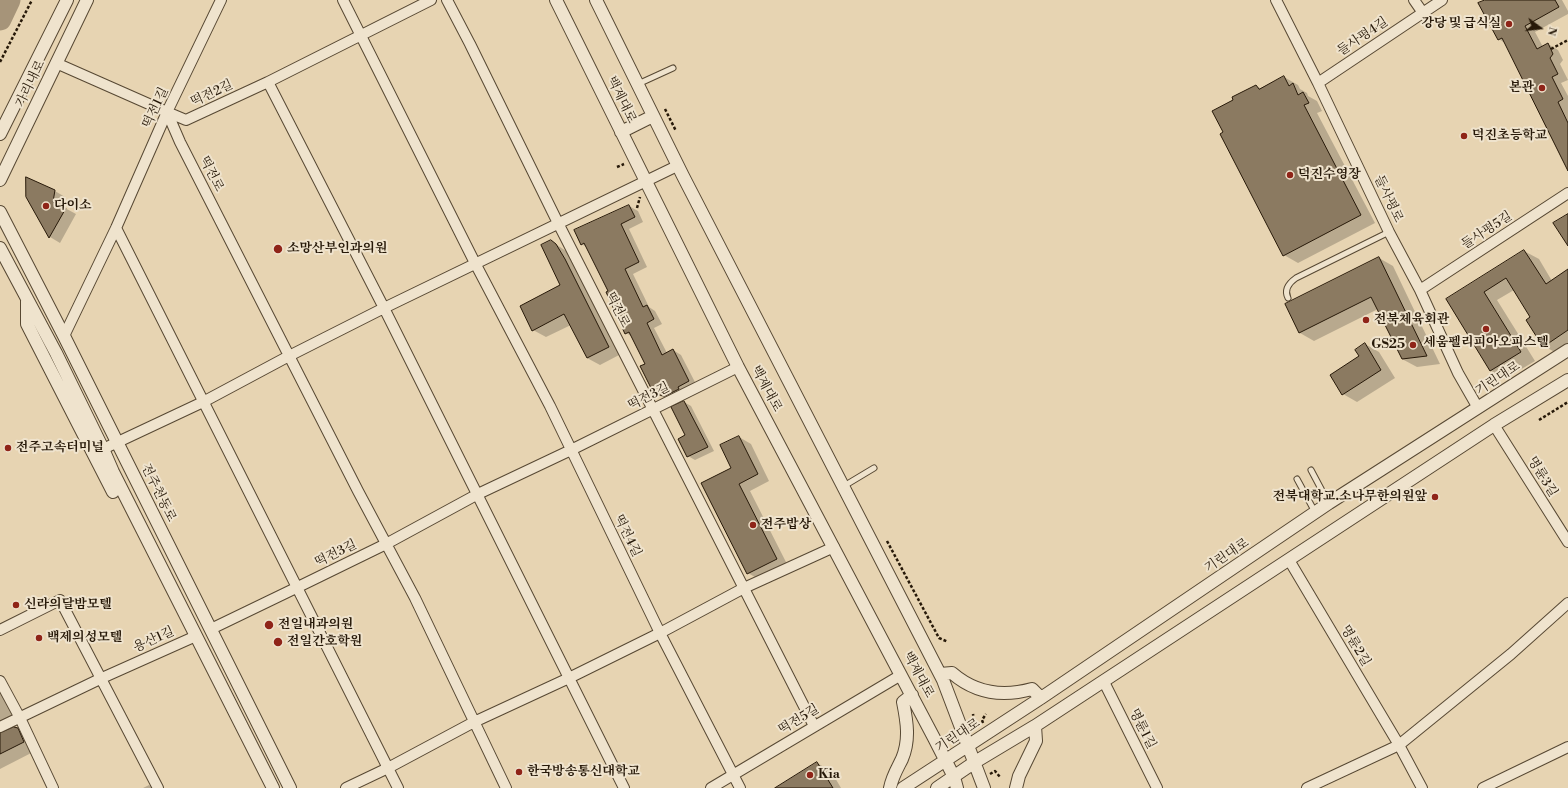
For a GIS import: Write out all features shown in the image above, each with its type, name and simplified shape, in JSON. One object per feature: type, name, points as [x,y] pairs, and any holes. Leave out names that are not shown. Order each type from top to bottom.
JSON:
[{"type":"street","name":"가리내로","points":[[0,134],[67,0]]},
{"type":"street","name":"가리내로","points":[[0,180],[87,0]]},
{"type":"street","name":"떡전1길","points":[[64,336],[116,228],[167,112],[221,0]]},
{"type":"street","points":[[343,0],[475,264],[550,406],[571,450]]},
{"type":"street","name":"떡전2길","points":[[167,112],[186,120],[362,36],[431,0]]},
{"type":"street","name":"떡전로","points":[[447,0],[653,410]]},
{"type":"street","name":"백제대로","points":[[556,0],[738,366],[912,695],[946,761],[955,783]]},
{"type":"street","name":"백제대로","points":[[596,0],[677,166],[940,674],[984,788]]},
{"type":"street","name":"들사평로","points":[[1276,0],[1318,82],[1389,232],[1420,290],[1458,374],[1478,408]]},
{"type":"street","points":[[1414,0],[1423,13]]},
{"type":"street","name":"들사평4길","points":[[1318,82],[1442,0]]},
{"type":"street","points":[[56,63],[167,112]]},
{"type":"street","points":[[268,82],[478,494],[624,788]]},
{"type":"street","name":"떡전로","points":[[167,112],[184,149],[386,544]]},
{"type":"street","points":[[621,132],[653,116]]},
{"type":"street","points":[[103,449],[204,402],[289,356],[384,308],[677,166]]},
{"type":"street","name":"들사평5길","points":[[1420,290],[1568,193]]},
{"type":"street","name":"전주천동로","points":[[0,212],[64,336],[290,788]]},
{"type":"street","points":[[116,228],[398,788]]},
{"type":"street","points":[[0,248],[5,268],[27,298],[103,449],[126,499],[273,788]]},
{"type":"street","points":[[27,298],[27,324],[118,501],[126,499]]},
{"type":"street","name":"기린대로","points":[[903,788],[1041,698],[1329,503],[1568,350]]},
{"type":"street","name":"떡전3길","points":[[211,629],[386,544],[478,494],[653,410],[738,366]]},
{"type":"street","points":[[937,788],[955,783],[975,762],[1036,726],[1494,425],[1568,380]]},
{"type":"street","points":[[653,410],[814,726]]},
{"type":"street","name":"명륜3길","points":[[1494,425],[1568,542]]},
{"type":"street","name":"떡전4길","points":[[571,450],[660,633],[740,788]]},
{"type":"street","points":[[386,544],[415,598],[506,788]]},
{"type":"street","points":[[346,788],[388,768],[474,722],[569,678],[660,633],[744,588],[834,547]]},
{"type":"street","name":"명륜2길","points":[[1289,560],[1399,745],[1422,788]]},
{"type":"street","points":[[0,630],[60,600],[158,788]]},
{"type":"street","points":[[1307,788],[1399,745],[1511,654],[1568,603]]},
{"type":"street","name":"용산1길","points":[[0,727],[102,678],[196,636]]},
{"type":"street","points":[[940,674],[952,673],[961,680],[977,688],[998,694],[1021,692],[1032,689],[1041,698]]},
{"type":"street","name":"떡전5길","points":[[712,788],[901,675]]},
{"type":"street","points":[[0,681],[20,718],[53,788]]},
{"type":"street","name":"명륜1길","points":[[1104,682],[1157,788]]},
{"type":"street","points":[[890,788],[892,776],[902,758],[908,731],[903,702],[912,695]]},
{"type":"street","points":[[1016,788],[1019,776],[1036,741],[1036,726]]},
{"type":"street","points":[[1483,788],[1499,785],[1568,747]]},
{"type":"lane","points":[[638,84],[673,68]]},
{"type":"lane","points":[[1288,298],[1286,295],[1288,286],[1296,278],[1389,232]]},
{"type":"lane","points":[[843,486],[874,468]]},
{"type":"lane","points":[[1311,470],[1329,503]]},
{"type":"lane","points":[[1297,479],[1315,513]]},
{"type":"path","points":[[0,62],[32,0]]},
{"type":"path","points":[[1551,49],[1568,40]]},
{"type":"path","points":[[1539,420],[1568,402]]},
{"type":"path","points":[[886,541],[939,638],[948,642]]},
{"type":"building","points":[[1485,0],[1555,0],[1559,7],[1525,26],[1537,49],[1548,43],[1553,54],[1550,58],[1558,74],[1552,77],[1563,99],[1558,102],[1568,123],[1568,171],[1502,38],[1498,40],[1478,3]]},
{"type":"building","name":"덕진수영장","points":[[1284,76],[1289,86],[1293,83],[1298,95],[1303,92],[1309,103],[1304,105],[1361,215],[1283,256],[1220,134],[1223,132],[1212,111],[1233,100],[1232,97],[1256,85],[1259,89]]},
{"type":"building","points":[[26,177],[55,190],[53,202],[66,208],[49,238],[26,197]]},
{"type":"building","points":[[629,205],[635,217],[621,224],[639,262],[625,269],[643,307],[647,305],[654,319],[647,323],[662,355],[673,349],[689,381],[678,387],[679,389],[665,396],[654,394],[640,366],[645,364],[629,332],[625,334],[606,292],[608,291],[584,243],[581,245],[574,230]]},
{"type":"building","points":[[1568,214],[1568,246],[1553,223]]},
{"type":"building","points":[[551,240],[556,244],[565,259],[609,347],[587,358],[564,314],[532,331],[520,306],[560,285],[541,245]]},
{"type":"building","name":"세움펠리피아오피스텔","points":[[1524,250],[1546,284],[1568,269],[1568,330],[1543,347],[1526,320],[1530,317],[1506,278],[1484,292],[1521,352],[1490,371],[1446,299]]},
{"type":"building","points":[[1379,257],[1427,356],[1402,359],[1371,297],[1299,333],[1285,304]]},
{"type":"building","points":[[1365,343],[1381,370],[1342,395],[1330,375],[1359,356],[1355,350]]},
{"type":"building","points":[[684,401],[708,447],[687,457],[678,439],[685,435],[671,407]]},
{"type":"building","points":[[739,436],[758,474],[739,484],[777,559],[747,574],[701,483],[731,468],[720,445]]},
{"type":"building","points":[[14,727],[18,728],[24,742],[0,754],[0,733]]},
{"type":"building","name":"Kia","points":[[817,762],[833,788],[775,788]]},
{"type":"waterway","points":[[0,19],[9,0]]},
{"type":"place","name":"강당 및 급식실","points":[[1509,24]]},
{"type":"place","name":"본관","points":[[1542,88]]},
{"type":"place","name":"덕진초등학교","points":[[1464,136]]},
{"type":"place","name":"덕진수영장","points":[[1290,175]]},
{"type":"place","name":"다이소","points":[[46,206]]},
{"type":"place","name":"소망산부인과의원","points":[[278,249]]},
{"type":"place","name":"전북체육회관","points":[[1366,320]]},
{"type":"place","name":"세움펠리피아오피스텔","points":[[1486,329]]},
{"type":"place","name":"GS25","points":[[1413,345]]},
{"type":"place","name":"전주고속터미널","points":[[8,448]]},
{"type":"place","name":"전북대학교.소나무한의원앞","points":[[1435,497]]},
{"type":"place","name":"전주밥상","points":[[753,525]]},
{"type":"place","name":"신라의달밤모텔","points":[[16,605]]},
{"type":"place","name":"전일내과의원","points":[[269,625]]},
{"type":"place","name":"백제의성모텔","points":[[39,638]]},
{"type":"place","name":"전일간호학원","points":[[278,642]]},
{"type":"place","name":"한국방송통신대학교","points":[[519,772]]},
{"type":"place","name":"Kia","points":[[810,775]]}]
